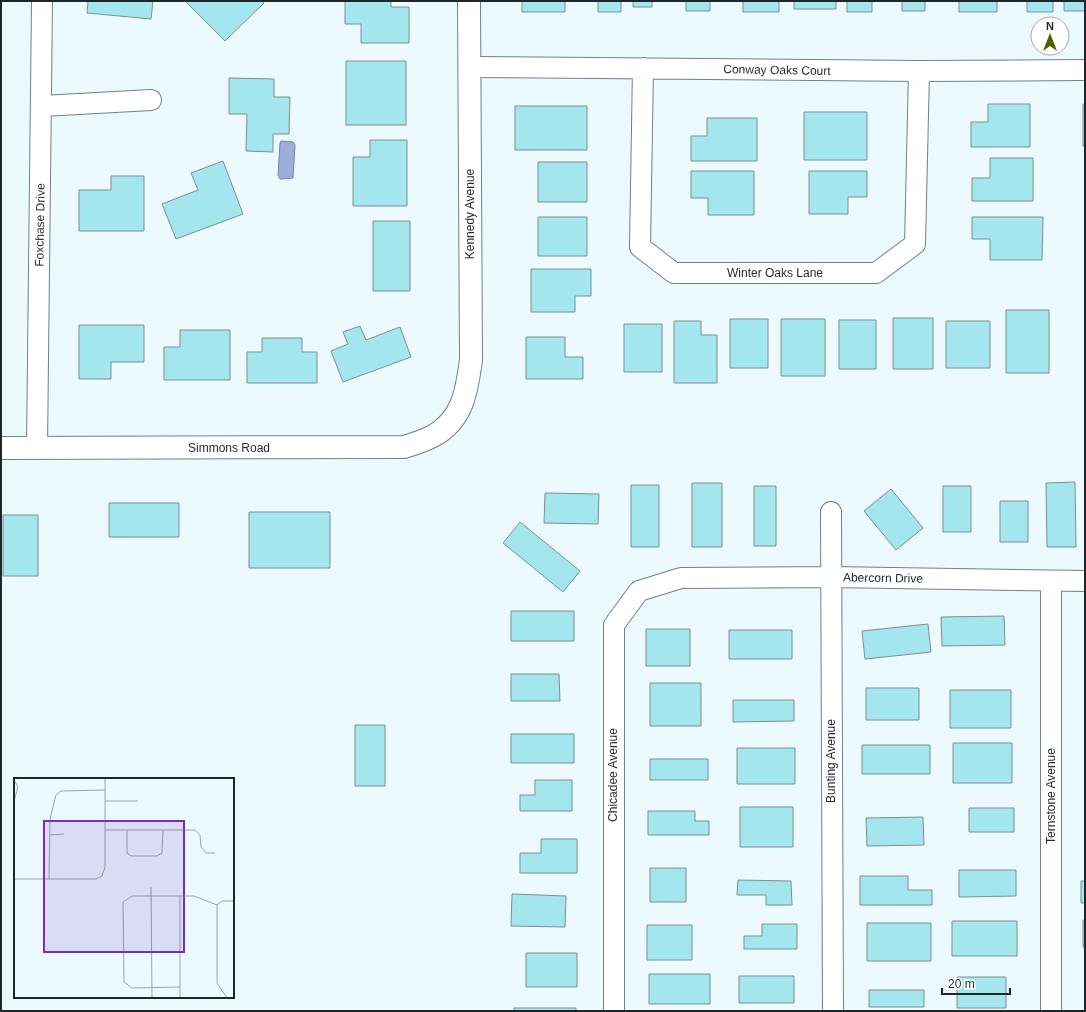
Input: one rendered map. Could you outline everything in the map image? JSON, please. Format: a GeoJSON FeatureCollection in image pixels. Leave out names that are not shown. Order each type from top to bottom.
{"type":"FeatureCollection","features":[{"type":"Feature","properties":{"kind":"street","name":"Foxchase Drive"},"geometry":{"type":"LineString","coordinates":[[37,448],[42,1]]}},
{"type":"Feature","properties":{"kind":"street","name":"Kennedy Avenue"},"geometry":{"type":"LineString","coordinates":[[451,422],[466,396],[471,360],[469,1]]}},
{"type":"Feature","properties":{"kind":"street","name":"Conway Oaks Court"},"geometry":{"type":"LineString","coordinates":[[469,67],[919,71],[1085,70]]}},
{"type":"Feature","properties":{"kind":"street","name":"Winter Oaks Lane"},"geometry":{"type":"LineString","coordinates":[[643,68],[640,247],[674,273],[876,273],[915,244],[919,71]]}},
{"type":"Feature","properties":{"kind":"street"},"geometry":{"type":"LineString","coordinates":[[42,106],[151,100]]}},
{"type":"Feature","properties":{"kind":"street","name":"Simmons Road"},"geometry":{"type":"LineString","coordinates":[[1,448],[404,448],[433,436],[451,422]]}},
{"type":"Feature","properties":{"kind":"street","name":"Bunting Avenue"},"geometry":{"type":"LineString","coordinates":[[831,512],[830,577],[833,1011]]}},
{"type":"Feature","properties":{"kind":"street","name":"Abercorn Drive"},"geometry":{"type":"LineString","coordinates":[[681,578],[830,577],[1085,581]]}},
{"type":"Feature","properties":{"kind":"street","name":"Chicadee Avenue"},"geometry":{"type":"LineString","coordinates":[[614,1011],[614,625],[639,591],[681,578]]}},
{"type":"Feature","properties":{"kind":"street","name":"Ternstone Avenue"},"geometry":{"type":"LineString","coordinates":[[1051,581],[1051,1011]]}},
{"type":"Feature","properties":{"kind":"water"},"geometry":{"type":"Polygon","coordinates":[[[281,141],[293,142],[295,145],[293,178],[280,179],[278,175],[281,141]]]}},
{"type":"Feature","properties":{"kind":"building"},"geometry":{"type":"Polygon","coordinates":[[[88,1],[153,1],[151,19],[87,13],[88,1]]]}},
{"type":"Feature","properties":{"kind":"building"},"geometry":{"type":"Polygon","coordinates":[[[185,1],[262,1],[264,3],[225,41],[185,1]]]}},
{"type":"Feature","properties":{"kind":"building"},"geometry":{"type":"Polygon","coordinates":[[[345,1],[391,1],[391,7],[409,7],[409,43],[361,43],[361,24],[345,24],[345,1]]]}},
{"type":"Feature","properties":{"kind":"building"},"geometry":{"type":"Polygon","coordinates":[[[522,1],[565,1],[565,12],[522,12],[522,1]]]}},
{"type":"Feature","properties":{"kind":"building"},"geometry":{"type":"Polygon","coordinates":[[[598,1],[621,1],[621,12],[598,12],[598,1]]]}},
{"type":"Feature","properties":{"kind":"building"},"geometry":{"type":"Polygon","coordinates":[[[633,1],[652,1],[652,7],[633,7],[633,1]]]}},
{"type":"Feature","properties":{"kind":"building"},"geometry":{"type":"Polygon","coordinates":[[[686,1],[710,1],[710,11],[686,11],[686,1]]]}},
{"type":"Feature","properties":{"kind":"building"},"geometry":{"type":"Polygon","coordinates":[[[743,1],[779,1],[779,12],[743,12],[743,1]]]}},
{"type":"Feature","properties":{"kind":"building"},"geometry":{"type":"Polygon","coordinates":[[[794,1],[836,1],[836,9],[794,9],[794,1]]]}},
{"type":"Feature","properties":{"kind":"building"},"geometry":{"type":"Polygon","coordinates":[[[847,1],[872,1],[872,12],[847,12],[847,1]]]}},
{"type":"Feature","properties":{"kind":"building"},"geometry":{"type":"Polygon","coordinates":[[[902,1],[925,1],[925,11],[902,11],[902,1]]]}},
{"type":"Feature","properties":{"kind":"building"},"geometry":{"type":"Polygon","coordinates":[[[959,1],[997,1],[997,12],[959,12],[959,1]]]}},
{"type":"Feature","properties":{"kind":"building"},"geometry":{"type":"Polygon","coordinates":[[[1027,1],[1053,1],[1053,12],[1027,12],[1027,1]]]}},
{"type":"Feature","properties":{"kind":"building"},"geometry":{"type":"Polygon","coordinates":[[[1064,1],[1085,1],[1085,11],[1064,11],[1064,1]]]}},
{"type":"Feature","properties":{"kind":"building"},"geometry":{"type":"Polygon","coordinates":[[[346,61],[406,61],[406,125],[346,125],[346,61]]]}},
{"type":"Feature","properties":{"kind":"building"},"geometry":{"type":"Polygon","coordinates":[[[229,78],[274,79],[274,97],[290,97],[289,134],[273,134],[273,152],[246,151],[247,114],[229,114],[229,78]]]}},
{"type":"Feature","properties":{"kind":"building"},"geometry":{"type":"Polygon","coordinates":[[[988,104],[1030,104],[1030,147],[971,147],[971,122],[988,122],[988,104]]]}},
{"type":"Feature","properties":{"kind":"building"},"geometry":{"type":"Polygon","coordinates":[[[1083,104],[1085,104],[1085,146],[1083,146],[1083,104]]]}},
{"type":"Feature","properties":{"kind":"building"},"geometry":{"type":"Polygon","coordinates":[[[515,106],[587,106],[587,150],[515,150],[515,106]]]}},
{"type":"Feature","properties":{"kind":"building"},"geometry":{"type":"Polygon","coordinates":[[[804,112],[867,112],[867,160],[804,160],[804,112]]]}},
{"type":"Feature","properties":{"kind":"building"},"geometry":{"type":"Polygon","coordinates":[[[707,118],[757,118],[757,161],[691,161],[691,136],[707,136],[707,118]]]}},
{"type":"Feature","properties":{"kind":"building"},"geometry":{"type":"Polygon","coordinates":[[[370,140],[407,140],[407,206],[353,206],[353,157],[370,157],[370,140]]]}},
{"type":"Feature","properties":{"kind":"building"},"geometry":{"type":"Polygon","coordinates":[[[990,158],[1033,158],[1033,201],[972,201],[972,178],[990,178],[990,158]]]}},
{"type":"Feature","properties":{"kind":"building"},"geometry":{"type":"Polygon","coordinates":[[[223,161],[243,214],[176,239],[162,204],[198,190],[191,173],[223,161]]]}},
{"type":"Feature","properties":{"kind":"building"},"geometry":{"type":"Polygon","coordinates":[[[538,162],[587,162],[587,202],[538,202],[538,162]]]}},
{"type":"Feature","properties":{"kind":"building"},"geometry":{"type":"Polygon","coordinates":[[[691,171],[754,171],[754,215],[708,215],[708,198],[691,198],[691,171]]]}},
{"type":"Feature","properties":{"kind":"building"},"geometry":{"type":"Polygon","coordinates":[[[809,171],[867,171],[867,197],[848,197],[848,214],[809,214],[809,171]]]}},
{"type":"Feature","properties":{"kind":"building"},"geometry":{"type":"Polygon","coordinates":[[[111,176],[144,176],[144,231],[79,231],[79,190],[111,190],[111,176]]]}},
{"type":"Feature","properties":{"kind":"building"},"geometry":{"type":"Polygon","coordinates":[[[538,217],[587,217],[587,256],[538,256],[538,217]]]}},
{"type":"Feature","properties":{"kind":"building"},"geometry":{"type":"Polygon","coordinates":[[[972,217],[1043,217],[1042,260],[990,260],[990,239],[972,239],[972,217]]]}},
{"type":"Feature","properties":{"kind":"building"},"geometry":{"type":"Polygon","coordinates":[[[373,221],[410,221],[410,291],[373,291],[373,221]]]}},
{"type":"Feature","properties":{"kind":"building"},"geometry":{"type":"Polygon","coordinates":[[[531,269],[591,269],[591,296],[575,296],[575,312],[531,312],[531,269]]]}},
{"type":"Feature","properties":{"kind":"building"},"geometry":{"type":"Polygon","coordinates":[[[1006,310],[1049,310],[1049,373],[1006,373],[1006,310]]]}},
{"type":"Feature","properties":{"kind":"building"},"geometry":{"type":"Polygon","coordinates":[[[893,318],[933,318],[933,369],[893,369],[893,318]]]}},
{"type":"Feature","properties":{"kind":"building"},"geometry":{"type":"Polygon","coordinates":[[[730,319],[768,319],[768,368],[730,368],[730,319]]]}},
{"type":"Feature","properties":{"kind":"building"},"geometry":{"type":"Polygon","coordinates":[[[781,319],[825,319],[825,376],[781,376],[781,319]]]}},
{"type":"Feature","properties":{"kind":"building"},"geometry":{"type":"Polygon","coordinates":[[[839,320],[876,320],[876,369],[839,369],[839,320]]]}},
{"type":"Feature","properties":{"kind":"building"},"geometry":{"type":"Polygon","coordinates":[[[674,321],[701,321],[701,335],[717,335],[717,383],[674,383],[674,321]]]}},
{"type":"Feature","properties":{"kind":"building"},"geometry":{"type":"Polygon","coordinates":[[[946,321],[990,321],[990,368],[946,368],[946,321]]]}},
{"type":"Feature","properties":{"kind":"building"},"geometry":{"type":"Polygon","coordinates":[[[624,324],[662,324],[662,372],[624,372],[624,324]]]}},
{"type":"Feature","properties":{"kind":"building"},"geometry":{"type":"Polygon","coordinates":[[[79,325],[144,325],[144,362],[111,362],[111,379],[79,379],[79,325]]]}},
{"type":"Feature","properties":{"kind":"building"},"geometry":{"type":"Polygon","coordinates":[[[360,326],[366,340],[400,327],[411,357],[343,382],[331,351],[348,344],[343,332],[360,326]]]}},
{"type":"Feature","properties":{"kind":"building"},"geometry":{"type":"Polygon","coordinates":[[[180,330],[230,330],[230,380],[164,380],[164,347],[180,347],[180,330]]]}},
{"type":"Feature","properties":{"kind":"building"},"geometry":{"type":"Polygon","coordinates":[[[526,337],[565,337],[565,357],[583,357],[583,379],[526,379],[526,337]]]}},
{"type":"Feature","properties":{"kind":"building"},"geometry":{"type":"Polygon","coordinates":[[[262,338],[302,338],[302,352],[317,352],[317,383],[247,383],[247,352],[262,352],[262,338]]]}},
{"type":"Feature","properties":{"kind":"building"},"geometry":{"type":"Polygon","coordinates":[[[1075,482],[1076,547],[1047,547],[1046,483],[1075,482]]]}},
{"type":"Feature","properties":{"kind":"building"},"geometry":{"type":"Polygon","coordinates":[[[692,483],[722,483],[722,547],[692,547],[692,483]]]}},
{"type":"Feature","properties":{"kind":"building"},"geometry":{"type":"Polygon","coordinates":[[[631,485],[659,485],[659,547],[631,547],[631,485]]]}},
{"type":"Feature","properties":{"kind":"building"},"geometry":{"type":"Polygon","coordinates":[[[754,486],[776,486],[776,546],[754,546],[754,486]]]}},
{"type":"Feature","properties":{"kind":"building"},"geometry":{"type":"Polygon","coordinates":[[[943,486],[971,486],[971,532],[943,532],[943,486]]]}},
{"type":"Feature","properties":{"kind":"building"},"geometry":{"type":"Polygon","coordinates":[[[891,489],[923,528],[896,550],[864,511],[891,489]]]}},
{"type":"Feature","properties":{"kind":"building"},"geometry":{"type":"Polygon","coordinates":[[[545,493],[599,494],[598,524],[544,523],[545,493]]]}},
{"type":"Feature","properties":{"kind":"building"},"geometry":{"type":"Polygon","coordinates":[[[1000,501],[1028,501],[1028,542],[1000,542],[1000,501]]]}},
{"type":"Feature","properties":{"kind":"building"},"geometry":{"type":"Polygon","coordinates":[[[109,503],[179,503],[179,537],[109,537],[109,503]]]}},
{"type":"Feature","properties":{"kind":"building"},"geometry":{"type":"Polygon","coordinates":[[[249,512],[330,512],[330,568],[249,568],[249,512]]]}},
{"type":"Feature","properties":{"kind":"building"},"geometry":{"type":"Polygon","coordinates":[[[3,515],[38,515],[38,576],[3,576],[3,515]]]}},
{"type":"Feature","properties":{"kind":"building"},"geometry":{"type":"Polygon","coordinates":[[[520,522],[580,571],[563,592],[503,543],[520,522]]]}},
{"type":"Feature","properties":{"kind":"building"},"geometry":{"type":"Polygon","coordinates":[[[511,611],[574,611],[574,641],[511,641],[511,611]]]}},
{"type":"Feature","properties":{"kind":"building"},"geometry":{"type":"Polygon","coordinates":[[[1004,616],[1005,645],[942,646],[941,617],[1004,616]]]}},
{"type":"Feature","properties":{"kind":"building"},"geometry":{"type":"Polygon","coordinates":[[[928,624],[931,652],[865,659],[862,631],[928,624]]]}},
{"type":"Feature","properties":{"kind":"building"},"geometry":{"type":"Polygon","coordinates":[[[646,629],[690,629],[690,666],[646,666],[646,629]]]}},
{"type":"Feature","properties":{"kind":"building"},"geometry":{"type":"Polygon","coordinates":[[[729,630],[792,630],[792,659],[729,659],[729,630]]]}},
{"type":"Feature","properties":{"kind":"building"},"geometry":{"type":"Polygon","coordinates":[[[511,674],[559,674],[560,701],[511,701],[511,674]]]}},
{"type":"Feature","properties":{"kind":"building"},"geometry":{"type":"Polygon","coordinates":[[[650,683],[701,683],[701,726],[650,726],[650,683]]]}},
{"type":"Feature","properties":{"kind":"building"},"geometry":{"type":"Polygon","coordinates":[[[866,688],[919,688],[919,720],[866,720],[866,688]]]}},
{"type":"Feature","properties":{"kind":"building"},"geometry":{"type":"Polygon","coordinates":[[[950,690],[1011,690],[1011,728],[950,728],[950,690]]]}},
{"type":"Feature","properties":{"kind":"building"},"geometry":{"type":"Polygon","coordinates":[[[733,700],[794,700],[794,721],[733,722],[733,700]]]}},
{"type":"Feature","properties":{"kind":"building"},"geometry":{"type":"Polygon","coordinates":[[[355,725],[385,725],[385,786],[355,786],[355,725]]]}},
{"type":"Feature","properties":{"kind":"building"},"geometry":{"type":"Polygon","coordinates":[[[511,734],[574,734],[574,763],[511,763],[511,734]]]}},
{"type":"Feature","properties":{"kind":"building"},"geometry":{"type":"Polygon","coordinates":[[[953,743],[1012,743],[1012,783],[953,783],[953,743]]]}},
{"type":"Feature","properties":{"kind":"building"},"geometry":{"type":"Polygon","coordinates":[[[862,745],[930,745],[930,774],[862,774],[862,745]]]}},
{"type":"Feature","properties":{"kind":"building"},"geometry":{"type":"Polygon","coordinates":[[[737,748],[795,748],[795,784],[737,784],[737,748]]]}},
{"type":"Feature","properties":{"kind":"building"},"geometry":{"type":"Polygon","coordinates":[[[650,759],[708,759],[708,780],[650,780],[650,759]]]}},
{"type":"Feature","properties":{"kind":"building"},"geometry":{"type":"Polygon","coordinates":[[[535,780],[572,780],[572,811],[520,811],[520,795],[535,795],[535,780]]]}},
{"type":"Feature","properties":{"kind":"building"},"geometry":{"type":"Polygon","coordinates":[[[740,807],[793,807],[793,847],[740,847],[740,807]]]}},
{"type":"Feature","properties":{"kind":"building"},"geometry":{"type":"Polygon","coordinates":[[[969,808],[1014,808],[1014,832],[969,832],[969,808]]]}},
{"type":"Feature","properties":{"kind":"building"},"geometry":{"type":"Polygon","coordinates":[[[648,811],[695,811],[695,821],[709,821],[709,835],[648,835],[648,811]]]}},
{"type":"Feature","properties":{"kind":"building"},"geometry":{"type":"Polygon","coordinates":[[[923,817],[924,845],[867,846],[866,818],[923,817]]]}},
{"type":"Feature","properties":{"kind":"building"},"geometry":{"type":"Polygon","coordinates":[[[541,839],[577,839],[577,873],[520,873],[520,853],[541,853],[541,839]]]}},
{"type":"Feature","properties":{"kind":"building"},"geometry":{"type":"Polygon","coordinates":[[[650,868],[686,868],[686,902],[650,902],[650,868]]]}},
{"type":"Feature","properties":{"kind":"building"},"geometry":{"type":"Polygon","coordinates":[[[959,870],[1016,870],[1016,896],[959,897],[959,870]]]}},
{"type":"Feature","properties":{"kind":"building"},"geometry":{"type":"Polygon","coordinates":[[[860,876],[908,876],[908,890],[932,890],[932,905],[860,905],[860,876]]]}},
{"type":"Feature","properties":{"kind":"building"},"geometry":{"type":"Polygon","coordinates":[[[738,880],[791,881],[792,905],[766,905],[766,895],[737,895],[738,880]]]}},
{"type":"Feature","properties":{"kind":"building"},"geometry":{"type":"Polygon","coordinates":[[[1081,881],[1085,881],[1085,903],[1081,903],[1081,881]]]}},
{"type":"Feature","properties":{"kind":"building"},"geometry":{"type":"Polygon","coordinates":[[[512,894],[566,896],[565,927],[511,926],[512,894]]]}},
{"type":"Feature","properties":{"kind":"building"},"geometry":{"type":"Polygon","coordinates":[[[1083,920],[1085,920],[1085,947],[1083,947],[1083,920]]]}},
{"type":"Feature","properties":{"kind":"building"},"geometry":{"type":"Polygon","coordinates":[[[952,921],[1017,921],[1017,956],[952,956],[952,921]]]}},
{"type":"Feature","properties":{"kind":"building"},"geometry":{"type":"Polygon","coordinates":[[[867,923],[931,923],[931,961],[867,961],[867,923]]]}},
{"type":"Feature","properties":{"kind":"building"},"geometry":{"type":"Polygon","coordinates":[[[762,924],[797,924],[797,949],[744,949],[744,936],[762,936],[762,924]]]}},
{"type":"Feature","properties":{"kind":"building"},"geometry":{"type":"Polygon","coordinates":[[[647,925],[692,925],[692,960],[647,960],[647,925]]]}},
{"type":"Feature","properties":{"kind":"building"},"geometry":{"type":"Polygon","coordinates":[[[526,953],[577,953],[577,987],[526,987],[526,953]]]}},
{"type":"Feature","properties":{"kind":"building"},"geometry":{"type":"Polygon","coordinates":[[[649,974],[710,974],[710,1004],[649,1004],[649,974]]]}},
{"type":"Feature","properties":{"kind":"building"},"geometry":{"type":"Polygon","coordinates":[[[739,976],[794,976],[794,1003],[739,1003],[739,976]]]}},
{"type":"Feature","properties":{"kind":"building"},"geometry":{"type":"Polygon","coordinates":[[[957,977],[1006,977],[1006,1008],[957,1008],[957,977]]]}},
{"type":"Feature","properties":{"kind":"building"},"geometry":{"type":"Polygon","coordinates":[[[869,990],[924,990],[924,1007],[869,1007],[869,990]]]}},
{"type":"Feature","properties":{"kind":"building"},"geometry":{"type":"Polygon","coordinates":[[[514,1008],[576,1008],[576,1011],[514,1011],[514,1008]]]}}]}
